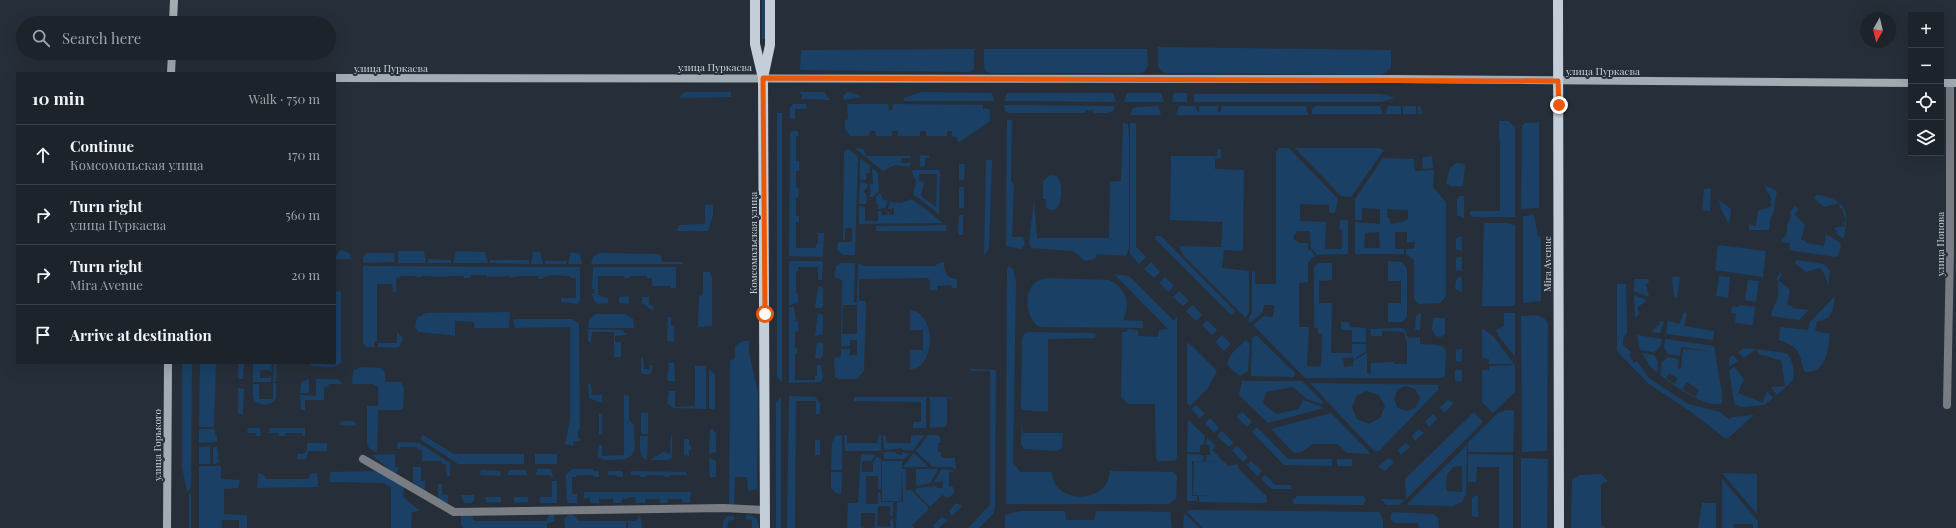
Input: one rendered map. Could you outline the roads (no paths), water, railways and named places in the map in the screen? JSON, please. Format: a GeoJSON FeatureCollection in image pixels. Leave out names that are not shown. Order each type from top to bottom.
{"type":"FeatureCollection","features":[{"type":"Feature","properties":{"kind":"main road"},"geometry":{"type":"LineString","coordinates":[[173,16],[174,0]]}},
{"type":"Feature","properties":{"kind":"main road","name":"Комсомольская улица"},"geometry":{"type":"LineString","coordinates":[[755,0],[755,44],[763,78]]}},
{"type":"Feature","properties":{"kind":"main road","name":"Комсомольская улица"},"geometry":{"type":"LineString","coordinates":[[765,528],[763,78],[770,45],[770,0]]}},
{"type":"Feature","properties":{"kind":"main road","name":"Mira Avenue"},"geometry":{"type":"LineString","coordinates":[[1558,0],[1559,528]]}},
{"type":"Feature","properties":{"kind":"main road"},"geometry":{"type":"LineString","coordinates":[[171,72],[172,60]]}},
{"type":"Feature","properties":{"kind":"main road","name":"улица Пуркаева"},"geometry":{"type":"LineString","coordinates":[[336,78],[763,78],[1908,83]]}},
{"type":"Feature","properties":{"kind":"main road","name":"улица Горького"},"geometry":{"type":"LineString","coordinates":[[167,528],[168,364]]}},
{"type":"Feature","properties":{"kind":"street","name":"улица Попова"},"geometry":{"type":"LineString","coordinates":[[1947,405],[1953,83]]}},
{"type":"Feature","properties":{"kind":"street"},"geometry":{"type":"LineString","coordinates":[[363,459],[454,512],[724,508],[765,510]]}}]}
